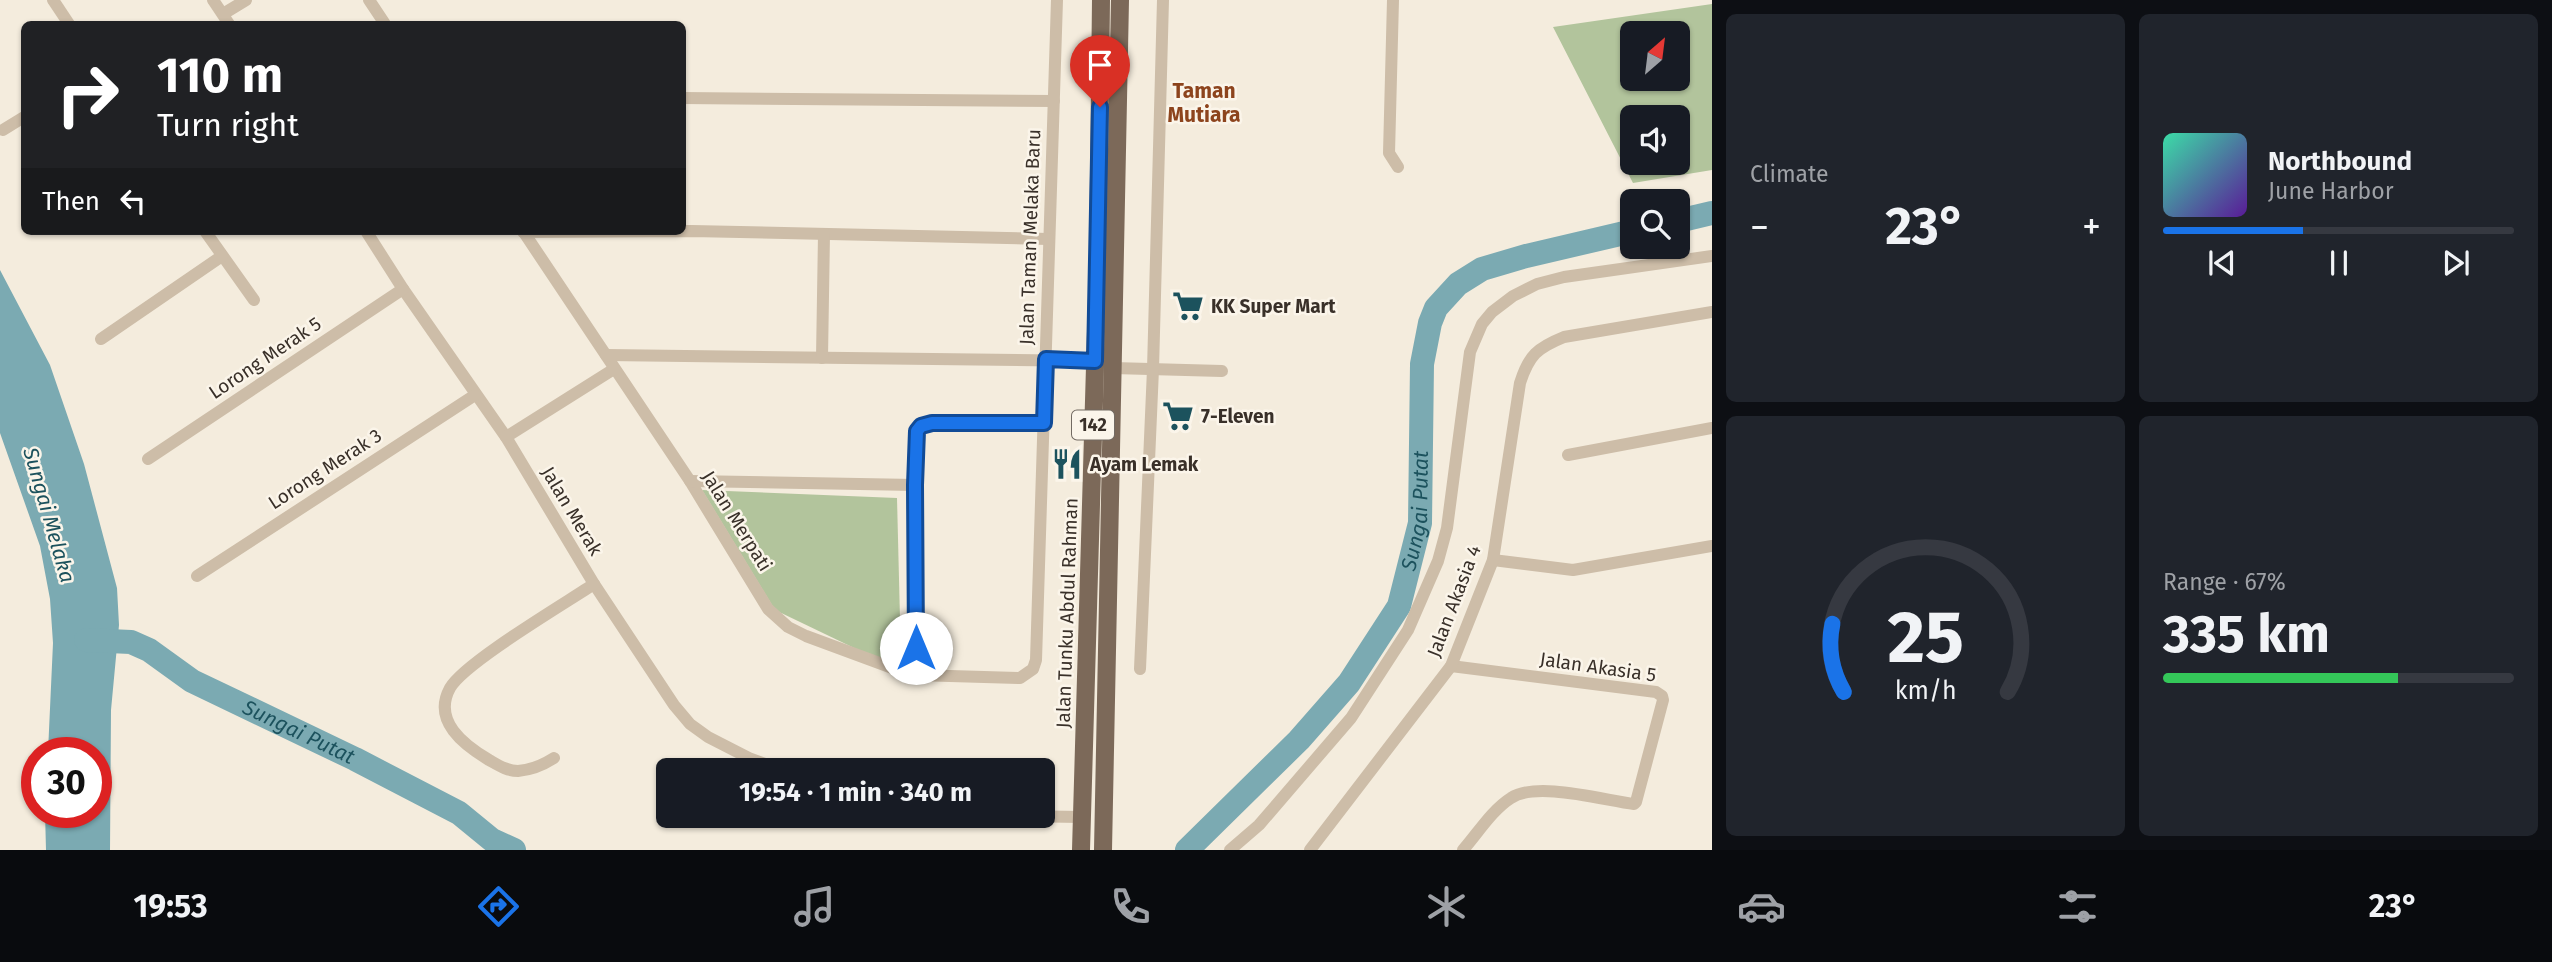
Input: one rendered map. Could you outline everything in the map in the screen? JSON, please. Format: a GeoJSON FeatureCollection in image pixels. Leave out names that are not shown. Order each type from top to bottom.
{"type":"FeatureCollection","features":[{"type":"Feature","properties":{"kind":"main road","name":"Jalan Tunku Abdul Rahman"},"geometry":{"type":"LineString","coordinates":[[1081,850],[1091,555],[1101,0]]}},
{"type":"Feature","properties":{"kind":"main road","name":"Jalan Tunku Abdul Rahman"},"geometry":{"type":"LineString","coordinates":[[1103,850],[1120,0]]}},
{"type":"Feature","properties":{"kind":"street"},"geometry":{"type":"LineString","coordinates":[[53,0],[67,21]]}},
{"type":"Feature","properties":{"kind":"street"},"geometry":{"type":"LineString","coordinates":[[213,0],[226,19],[246,0]]}},
{"type":"Feature","properties":{"kind":"street"},"geometry":{"type":"LineString","coordinates":[[369,0],[383,21]]}},
{"type":"Feature","properties":{"kind":"street","name":"Jalan Taman Melaka Baru"},"geometry":{"type":"LineString","coordinates":[[1020,678],[1033,669],[1036,660],[1057,0]]}},
{"type":"Feature","properties":{"kind":"street"},"geometry":{"type":"LineString","coordinates":[[1140,669],[1153,369],[1163,0]]}},
{"type":"Feature","properties":{"kind":"street"},"geometry":{"type":"LineString","coordinates":[[1393,0],[1389,153],[1398,167]]}},
{"type":"Feature","properties":{"kind":"street"},"geometry":{"type":"LineString","coordinates":[[686,98],[1054,101]]}},
{"type":"Feature","properties":{"kind":"street"},"geometry":{"type":"LineString","coordinates":[[3,130],[21,119]]}},
{"type":"Feature","properties":{"kind":"street"},"geometry":{"type":"LineString","coordinates":[[686,231],[1049,239]]}},
{"type":"Feature","properties":{"kind":"street"},"geometry":{"type":"LineString","coordinates":[[822,358],[824,234]]}},
{"type":"Feature","properties":{"kind":"street"},"geometry":{"type":"LineString","coordinates":[[208,235],[254,300]]}},
{"type":"Feature","properties":{"kind":"street","name":"Jalan Merak"},"geometry":{"type":"LineString","coordinates":[[369,235],[506,437],[594,584],[674,705],[690,724],[727,748],[752,758]]}},
{"type":"Feature","properties":{"kind":"street","name":"Jalan Merpati"},"geometry":{"type":"LineString","coordinates":[[525,235],[690,481],[776,618],[806,636],[916,675],[1020,678]]}},
{"type":"Feature","properties":{"kind":"street"},"geometry":{"type":"LineString","coordinates":[[101,339],[222,256]]}},
{"type":"Feature","properties":{"kind":"street"},"geometry":{"type":"LineString","coordinates":[[1230,850],[1259,825],[1351,718],[1408,630],[1438,561],[1447,528],[1470,352],[1482,324],[1513,296],[1537,284],[1564,277],[1712,256]]}},
{"type":"Feature","properties":{"kind":"street","name":"Lorong Merak 5"},"geometry":{"type":"LineString","coordinates":[[148,459],[403,289]]}},
{"type":"Feature","properties":{"kind":"street","name":"Jalan Akasia 4"},"geometry":{"type":"LineString","coordinates":[[1310,850],[1451,666],[1493,560],[1520,383],[1527,363],[1543,345],[1564,337],[1712,312]]}},
{"type":"Feature","properties":{"kind":"street"},"geometry":{"type":"LineString","coordinates":[[606,355],[1095,361]]}},
{"type":"Feature","properties":{"kind":"street"},"geometry":{"type":"LineString","coordinates":[[1113,368],[1222,371]]}},
{"type":"Feature","properties":{"kind":"street"},"geometry":{"type":"LineString","coordinates":[[506,437],[614,369]]}},
{"type":"Feature","properties":{"kind":"street","name":"Lorong Merak 3"},"geometry":{"type":"LineString","coordinates":[[197,576],[475,395]]}},
{"type":"Feature","properties":{"kind":"street"},"geometry":{"type":"LineString","coordinates":[[916,675],[917,431],[925,423],[1044,423]]}},
{"type":"Feature","properties":{"kind":"street"},"geometry":{"type":"LineString","coordinates":[[1568,455],[1712,428]]}},
{"type":"Feature","properties":{"kind":"street"},"geometry":{"type":"LineString","coordinates":[[690,481],[915,485]]}},
{"type":"Feature","properties":{"kind":"street"},"geometry":{"type":"LineString","coordinates":[[1493,560],[1573,570],[1712,546]]}},
{"type":"Feature","properties":{"kind":"street"},"geometry":{"type":"LineString","coordinates":[[554,758],[532,768],[504,769],[469,748],[451,729],[447,718],[446,697],[458,677],[594,584]]}},
{"type":"Feature","properties":{"kind":"street","name":"Jalan Akasia 5"},"geometry":{"type":"LineString","coordinates":[[1451,666],[1656,692],[1662,696],[1663,701],[1638,799],[1634,804],[1529,791],[1513,796],[1500,807],[1463,850]]}},
{"type":"Feature","properties":{"kind":"street"},"geometry":{"type":"LineString","coordinates":[[1055,817],[1081,817]]}},
{"type":"Feature","properties":{"kind":"green space"},"geometry":{"type":"Polygon","coordinates":[[[1712,4],[1712,170],[1690,174],[1690,105],[1620,105],[1620,158],[1553,27],[1712,4]]]}},
{"type":"Feature","properties":{"kind":"green space"},"geometry":{"type":"Polygon","coordinates":[[[1629,175],[1682,175],[1633,183],[1629,175]]]}},
{"type":"Feature","properties":{"kind":"green space"},"geometry":{"type":"Polygon","coordinates":[[[702,490],[897,498],[901,660],[877,659],[775,610],[702,490]]]}},
{"type":"Feature","properties":{"kind":"water","name":"Sungai Melaka"},"geometry":{"type":"Polygon","coordinates":[[[0,270],[50,365],[84,464],[117,588],[119,625],[111,737],[49,737],[53,643],[50,599],[40,546],[0,433],[0,270]]]}},
{"type":"Feature","properties":{"kind":"water"},"geometry":{"type":"Polygon","coordinates":[[[45,828],[110,828],[110,850],[46,850],[45,828]]]}},
{"type":"Feature","properties":{"kind":"waterway","name":"Sungai Putat"},"geometry":{"type":"LineString","coordinates":[[1690,218],[1712,213]]}},
{"type":"Feature","properties":{"kind":"waterway","name":"Sungai Putat"},"geometry":{"type":"LineString","coordinates":[[1187,850],[1299,740],[1349,683],[1399,606],[1420,523],[1422,364],[1430,323],[1436,308],[1458,284],[1482,269],[1620,234]]}},
{"type":"Feature","properties":{"kind":"waterway","name":"Sungai Putat"},"geometry":{"type":"LineString","coordinates":[[86,640],[131,642],[149,650],[192,681],[355,759],[459,813],[492,840],[514,850]]}},
{"type":"Feature","properties":{"kind":"place","name":"KK Super Mart"},"geometry":{"type":"Point","coordinates":[1188,306]}},
{"type":"Feature","properties":{"kind":"place","name":"7-Eleven"},"geometry":{"type":"Point","coordinates":[1178,416]}},
{"type":"Feature","properties":{"kind":"place","name":"Ayam Lemak"},"geometry":{"type":"Point","coordinates":[1067,464]}},
{"type":"Feature","properties":{"kind":"district","name":"Taman Mutiara"},"geometry":{"type":"Point","coordinates":[1204,103]}},
{"type":"Feature","properties":{"kind":"route"},"geometry":{"type":"LineString","coordinates":[[916,648],[917,431],[925,423],[1044,423],[1046,359],[1095,361],[1100,107]]}}]}
